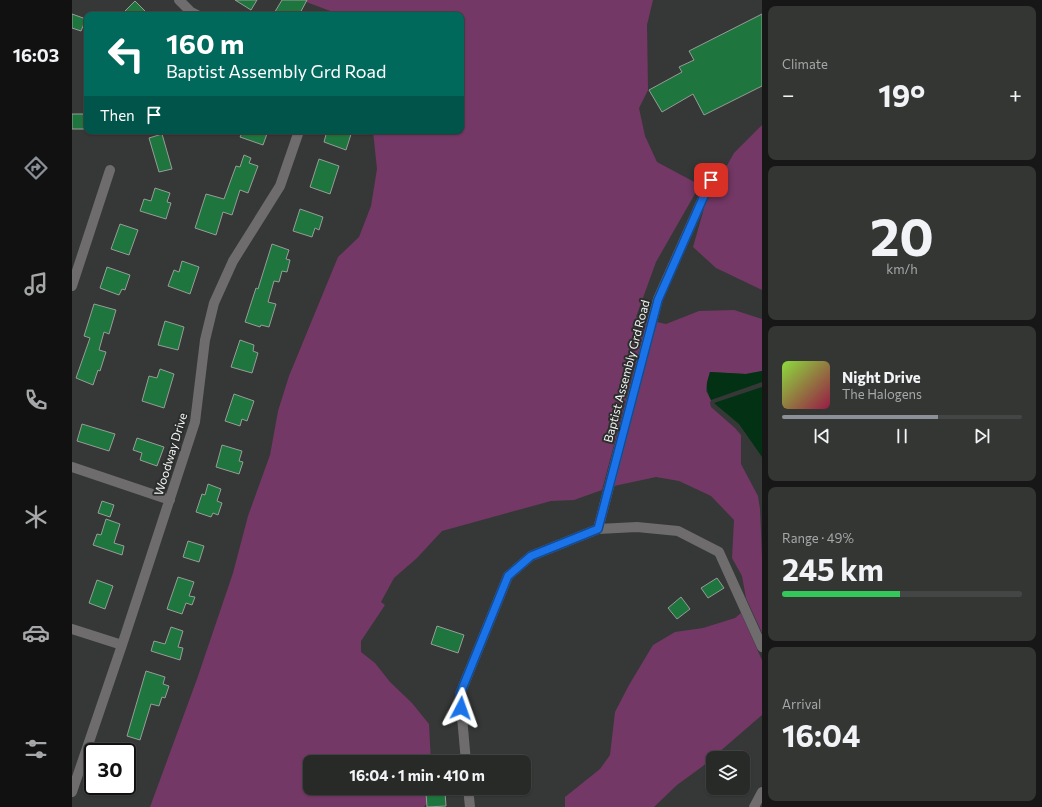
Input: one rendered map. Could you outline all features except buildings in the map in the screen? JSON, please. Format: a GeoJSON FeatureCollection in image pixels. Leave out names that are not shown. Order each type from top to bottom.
{"type":"FeatureCollection","features":[{"type":"Feature","properties":{"kind":"street"},"geometry":{"type":"LineString","coordinates":[[179,0],[191,12]]}},
{"type":"Feature","properties":{"kind":"street","name":"Woodway Drive"},"geometry":{"type":"LineString","coordinates":[[72,792],[195,422],[205,340],[214,303],[233,261],[280,186],[298,134]]}},
{"type":"Feature","properties":{"kind":"street"},"geometry":{"type":"LineString","coordinates":[[72,286],[110,170]]}},
{"type":"Feature","properties":{"kind":"street","name":"Baptist Assembly Grd Road"},"geometry":{"type":"LineString","coordinates":[[598,529],[658,300],[711,180]]}},
{"type":"Feature","properties":{"kind":"street"},"geometry":{"type":"LineString","coordinates":[[72,468],[170,500]]}},
{"type":"Feature","properties":{"kind":"street"},"geometry":{"type":"LineString","coordinates":[[465,755],[460,694],[508,576],[531,556],[598,529],[637,527],[678,531],[719,552],[762,647]]}},
{"type":"Feature","properties":{"kind":"street"},"geometry":{"type":"LineString","coordinates":[[72,629],[122,645]]}},
{"type":"Feature","properties":{"kind":"street"},"geometry":{"type":"LineString","coordinates":[[754,807],[762,792]]}},
{"type":"Feature","properties":{"kind":"street"},"geometry":{"type":"LineString","coordinates":[[469,795],[470,807]]}},
{"type":"Feature","properties":{"kind":"shaded area"},"geometry":{"type":"Polygon","coordinates":[[[301,0],[653,0],[647,25],[648,90],[639,108],[645,136],[657,162],[700,185],[656,262],[636,317],[647,320],[602,490],[574,500],[551,501],[442,531],[417,558],[394,578],[381,602],[385,605],[361,641],[361,652],[375,663],[390,682],[412,703],[429,724],[431,755],[303,755],[303,795],[430,795],[429,800],[424,807],[150,807],[197,679],[233,573],[248,516],[270,455],[278,411],[289,376],[338,257],[359,237],[371,206],[377,169],[373,134],[464,134],[464,12],[333,12],[301,0]]]}},
{"type":"Feature","properties":{"kind":"shaded area"},"geometry":{"type":"Polygon","coordinates":[[[762,125],[762,290],[716,268],[693,247],[705,205],[734,153],[762,125]]]}},
{"type":"Feature","properties":{"kind":"shaded area"},"geometry":{"type":"Polygon","coordinates":[[[734,310],[762,319],[762,371],[746,374],[710,372],[706,391],[711,400],[711,407],[741,435],[741,464],[758,496],[762,556],[762,633],[746,598],[742,576],[732,558],[734,520],[711,496],[679,481],[656,477],[614,486],[657,322],[666,324],[699,311],[734,310]]]}},
{"type":"Feature","properties":{"kind":"shaded area"},"geometry":{"type":"Polygon","coordinates":[[[762,371],[762,382],[711,400],[707,386],[710,372],[746,374],[762,371]]]}},
{"type":"Feature","properties":{"kind":"shaded area"},"geometry":{"type":"Polygon","coordinates":[[[762,387],[762,457],[739,424],[714,403],[762,387]]]}},
{"type":"Feature","properties":{"kind":"shaded area"},"geometry":{"type":"Polygon","coordinates":[[[741,613],[762,660],[762,715],[720,751],[706,751],[706,763],[677,785],[654,807],[565,807],[565,797],[600,769],[610,755],[615,712],[653,645],[675,632],[703,628],[735,618],[741,613]]]}},
{"type":"Feature","properties":{"kind":"route"},"geometry":{"type":"LineString","coordinates":[[461,708],[460,694],[508,576],[531,556],[598,529],[658,300],[711,180]]}}]}
